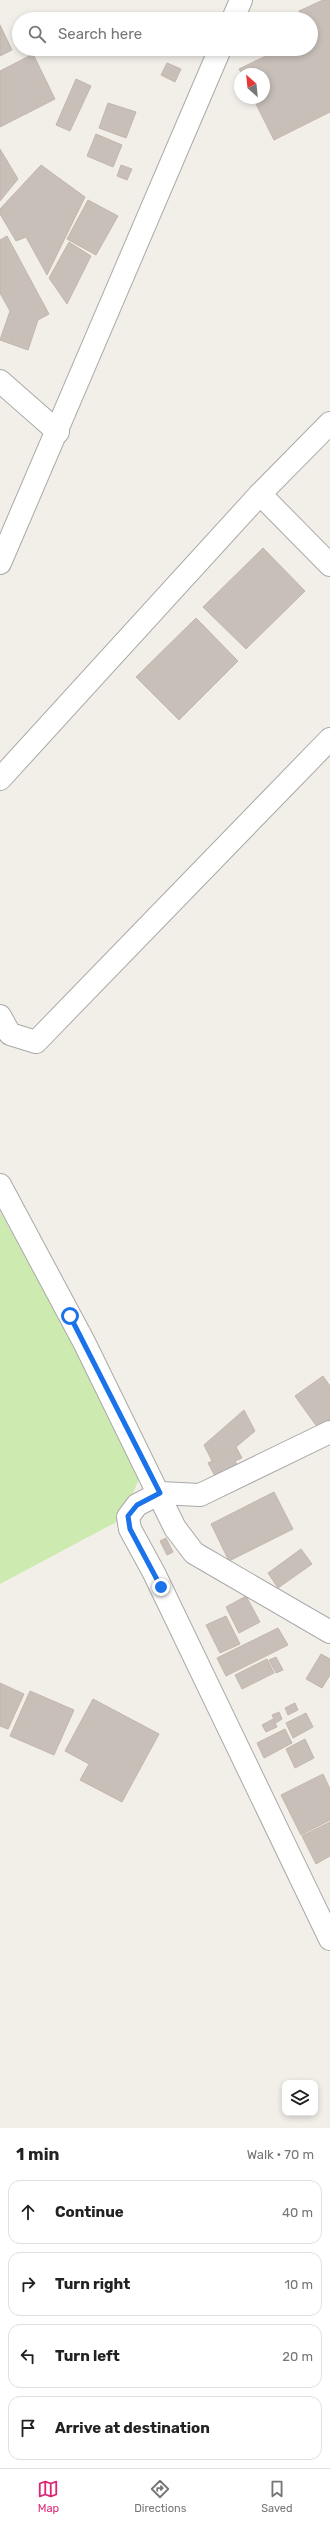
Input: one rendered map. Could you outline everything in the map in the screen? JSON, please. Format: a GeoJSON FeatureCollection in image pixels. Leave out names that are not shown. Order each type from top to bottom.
{"type":"FeatureCollection","features":[{"type":"Feature","properties":{"kind":"street"},"geometry":{"type":"LineString","coordinates":[[236,12],[241,0]]}},
{"type":"Feature","properties":{"kind":"street"},"geometry":{"type":"LineString","coordinates":[[0,563],[58,432],[217,56]]}},
{"type":"Feature","properties":{"kind":"street"},"geometry":{"type":"LineString","coordinates":[[0,382],[58,432]]}},
{"type":"Feature","properties":{"kind":"street"},"geometry":{"type":"LineString","coordinates":[[0,780],[260,494],[330,423]]}},
{"type":"Feature","properties":{"kind":"street"},"geometry":{"type":"LineString","coordinates":[[260,494],[330,565]]}},
{"type":"Feature","properties":{"kind":"street"},"geometry":{"type":"LineString","coordinates":[[0,1016],[10,1034],[36,1042],[330,739]]}},
{"type":"Feature","properties":{"kind":"street"},"geometry":{"type":"LineString","coordinates":[[0,1185],[84,1342],[160,1493],[175,1528],[194,1553],[330,1632]]}},
{"type":"Feature","properties":{"kind":"street"},"geometry":{"type":"LineString","coordinates":[[330,1432],[200,1495],[160,1493],[137,1505],[128,1516],[130,1529],[154,1572],[330,1938]]}},
{"type":"Feature","properties":{"kind":"green space"},"geometry":{"type":"Polygon","coordinates":[[[0,1212],[102,1389],[139,1479],[122,1519],[0,1584],[0,1212]]]}},
{"type":"Feature","properties":{"kind":"building"},"geometry":{"type":"Polygon","coordinates":[[[323,0],[330,0],[330,112],[274,140],[256,104],[270,104],[270,68],[241,68],[266,56],[318,56],[318,12],[300,12],[323,0]]]}},
{"type":"Feature","properties":{"kind":"building"},"geometry":{"type":"Polygon","coordinates":[[[0,25],[12,50],[0,56],[0,25]]]}},
{"type":"Feature","properties":{"kind":"building"},"geometry":{"type":"Polygon","coordinates":[[[29,56],[34,56],[55,99],[0,127],[0,71],[29,56]]]}},
{"type":"Feature","properties":{"kind":"building"},"geometry":{"type":"Polygon","coordinates":[[[167,63],[181,69],[175,82],[161,75],[167,63]]]}},
{"type":"Feature","properties":{"kind":"building"},"geometry":{"type":"Polygon","coordinates":[[[76,79],[91,86],[70,131],[56,125],[76,79]]]}},
{"type":"Feature","properties":{"kind":"building"},"geometry":{"type":"Polygon","coordinates":[[[108,103],[136,112],[126,138],[99,128],[108,103]]]}},
{"type":"Feature","properties":{"kind":"building"},"geometry":{"type":"Polygon","coordinates":[[[96,134],[122,145],[113,167],[87,156],[96,134]]]}},
{"type":"Feature","properties":{"kind":"building"},"geometry":{"type":"Polygon","coordinates":[[[0,149],[18,179],[0,201],[0,149]]]}},
{"type":"Feature","properties":{"kind":"building"},"geometry":{"type":"Polygon","coordinates":[[[41,165],[85,197],[47,275],[26,237],[16,241],[0,214],[0,209],[41,165]]]}},
{"type":"Feature","properties":{"kind":"building"},"geometry":{"type":"Polygon","coordinates":[[[121,165],[132,169],[127,180],[117,176],[121,165]]]}},
{"type":"Feature","properties":{"kind":"building"},"geometry":{"type":"Polygon","coordinates":[[[88,200],[118,216],[96,255],[67,239],[88,200]]]}},
{"type":"Feature","properties":{"kind":"building"},"geometry":{"type":"Polygon","coordinates":[[[7,236],[49,314],[38,320],[28,350],[0,340],[10,311],[0,293],[0,240],[7,236]]]}},
{"type":"Feature","properties":{"kind":"building"},"geometry":{"type":"Polygon","coordinates":[[[69,242],[91,256],[67,304],[49,278],[69,242]]]}},
{"type":"Feature","properties":{"kind":"building"},"geometry":{"type":"Polygon","coordinates":[[[263,548],[305,591],[246,649],[203,607],[263,548]]]}},
{"type":"Feature","properties":{"kind":"building"},"geometry":{"type":"Polygon","coordinates":[[[196,618],[238,661],[179,720],[136,677],[196,618]]]}},
{"type":"Feature","properties":{"kind":"building"},"geometry":{"type":"Polygon","coordinates":[[[323,1376],[330,1386],[330,1424],[320,1431],[295,1396],[323,1376]]]}},
{"type":"Feature","properties":{"kind":"building"},"geometry":{"type":"Polygon","coordinates":[[[244,1410],[255,1431],[236,1447],[242,1458],[235,1461],[238,1466],[216,1478],[208,1463],[212,1461],[204,1445],[244,1410]]]}},
{"type":"Feature","properties":{"kind":"building"},"geometry":{"type":"Polygon","coordinates":[[[274,1492],[293,1529],[229,1561],[211,1524],[274,1492]]]}},
{"type":"Feature","properties":{"kind":"building"},"geometry":{"type":"Polygon","coordinates":[[[166,1538],[173,1552],[167,1555],[160,1541],[166,1538]]]}},
{"type":"Feature","properties":{"kind":"building"},"geometry":{"type":"Polygon","coordinates":[[[301,1549],[312,1564],[278,1588],[268,1573],[301,1549]]]}},
{"type":"Feature","properties":{"kind":"building"},"geometry":{"type":"Polygon","coordinates":[[[246,1596],[260,1622],[239,1633],[226,1607],[246,1596]]]}},
{"type":"Feature","properties":{"kind":"building"},"geometry":{"type":"Polygon","coordinates":[[[226,1616],[240,1644],[220,1653],[206,1625],[226,1616]]]}},
{"type":"Feature","properties":{"kind":"building"},"geometry":{"type":"Polygon","coordinates":[[[278,1628],[288,1645],[226,1676],[217,1658],[278,1628]]]}},
{"type":"Feature","properties":{"kind":"building"},"geometry":{"type":"Polygon","coordinates":[[[321,1654],[330,1659],[330,1675],[322,1688],[306,1679],[321,1654]]]}},
{"type":"Feature","properties":{"kind":"building"},"geometry":{"type":"Polygon","coordinates":[[[276,1657],[283,1670],[276,1673],[269,1660],[276,1657]]]}},
{"type":"Feature","properties":{"kind":"building"},"geometry":{"type":"Polygon","coordinates":[[[267,1659],[274,1673],[242,1689],[235,1675],[267,1659]]]}},
{"type":"Feature","properties":{"kind":"building"},"geometry":{"type":"Polygon","coordinates":[[[0,1683],[24,1694],[8,1729],[0,1726],[0,1683]]]}},
{"type":"Feature","properties":{"kind":"building"},"geometry":{"type":"Polygon","coordinates":[[[30,1691],[74,1710],[54,1755],[10,1736],[30,1691]]]}},
{"type":"Feature","properties":{"kind":"building"},"geometry":{"type":"Polygon","coordinates":[[[93,1699],[159,1734],[122,1802],[80,1780],[89,1764],[65,1751],[93,1699]]]}},
{"type":"Feature","properties":{"kind":"building"},"geometry":{"type":"Polygon","coordinates":[[[295,1703],[298,1710],[288,1715],[285,1708],[295,1703]]]}},
{"type":"Feature","properties":{"kind":"building"},"geometry":{"type":"Polygon","coordinates":[[[279,1712],[282,1719],[276,1723],[272,1715],[279,1712]]]}},
{"type":"Feature","properties":{"kind":"building"},"geometry":{"type":"Polygon","coordinates":[[[306,1713],[313,1727],[293,1738],[286,1723],[306,1713]]]}},
{"type":"Feature","properties":{"kind":"building"},"geometry":{"type":"Polygon","coordinates":[[[273,1719],[277,1727],[266,1732],[262,1725],[273,1719]]]}},
{"type":"Feature","properties":{"kind":"building"},"geometry":{"type":"Polygon","coordinates":[[[285,1729],[292,1743],[264,1758],[257,1743],[285,1729]]]}},
{"type":"Feature","properties":{"kind":"building"},"geometry":{"type":"Polygon","coordinates":[[[305,1739],[314,1758],[295,1768],[286,1749],[305,1739]]]}},
{"type":"Feature","properties":{"kind":"building"},"geometry":{"type":"Polygon","coordinates":[[[323,1774],[330,1789],[330,1820],[301,1835],[281,1795],[323,1774]]]}},
{"type":"Feature","properties":{"kind":"building"},"geometry":{"type":"Polygon","coordinates":[[[330,1822],[330,1856],[316,1864],[302,1836],[330,1822]]]}},
{"type":"Feature","properties":{"kind":"route"},"geometry":{"type":"LineString","coordinates":[[70,1316],[144,1465],[160,1493],[137,1505],[128,1516],[130,1529],[161,1587]]}}]}
